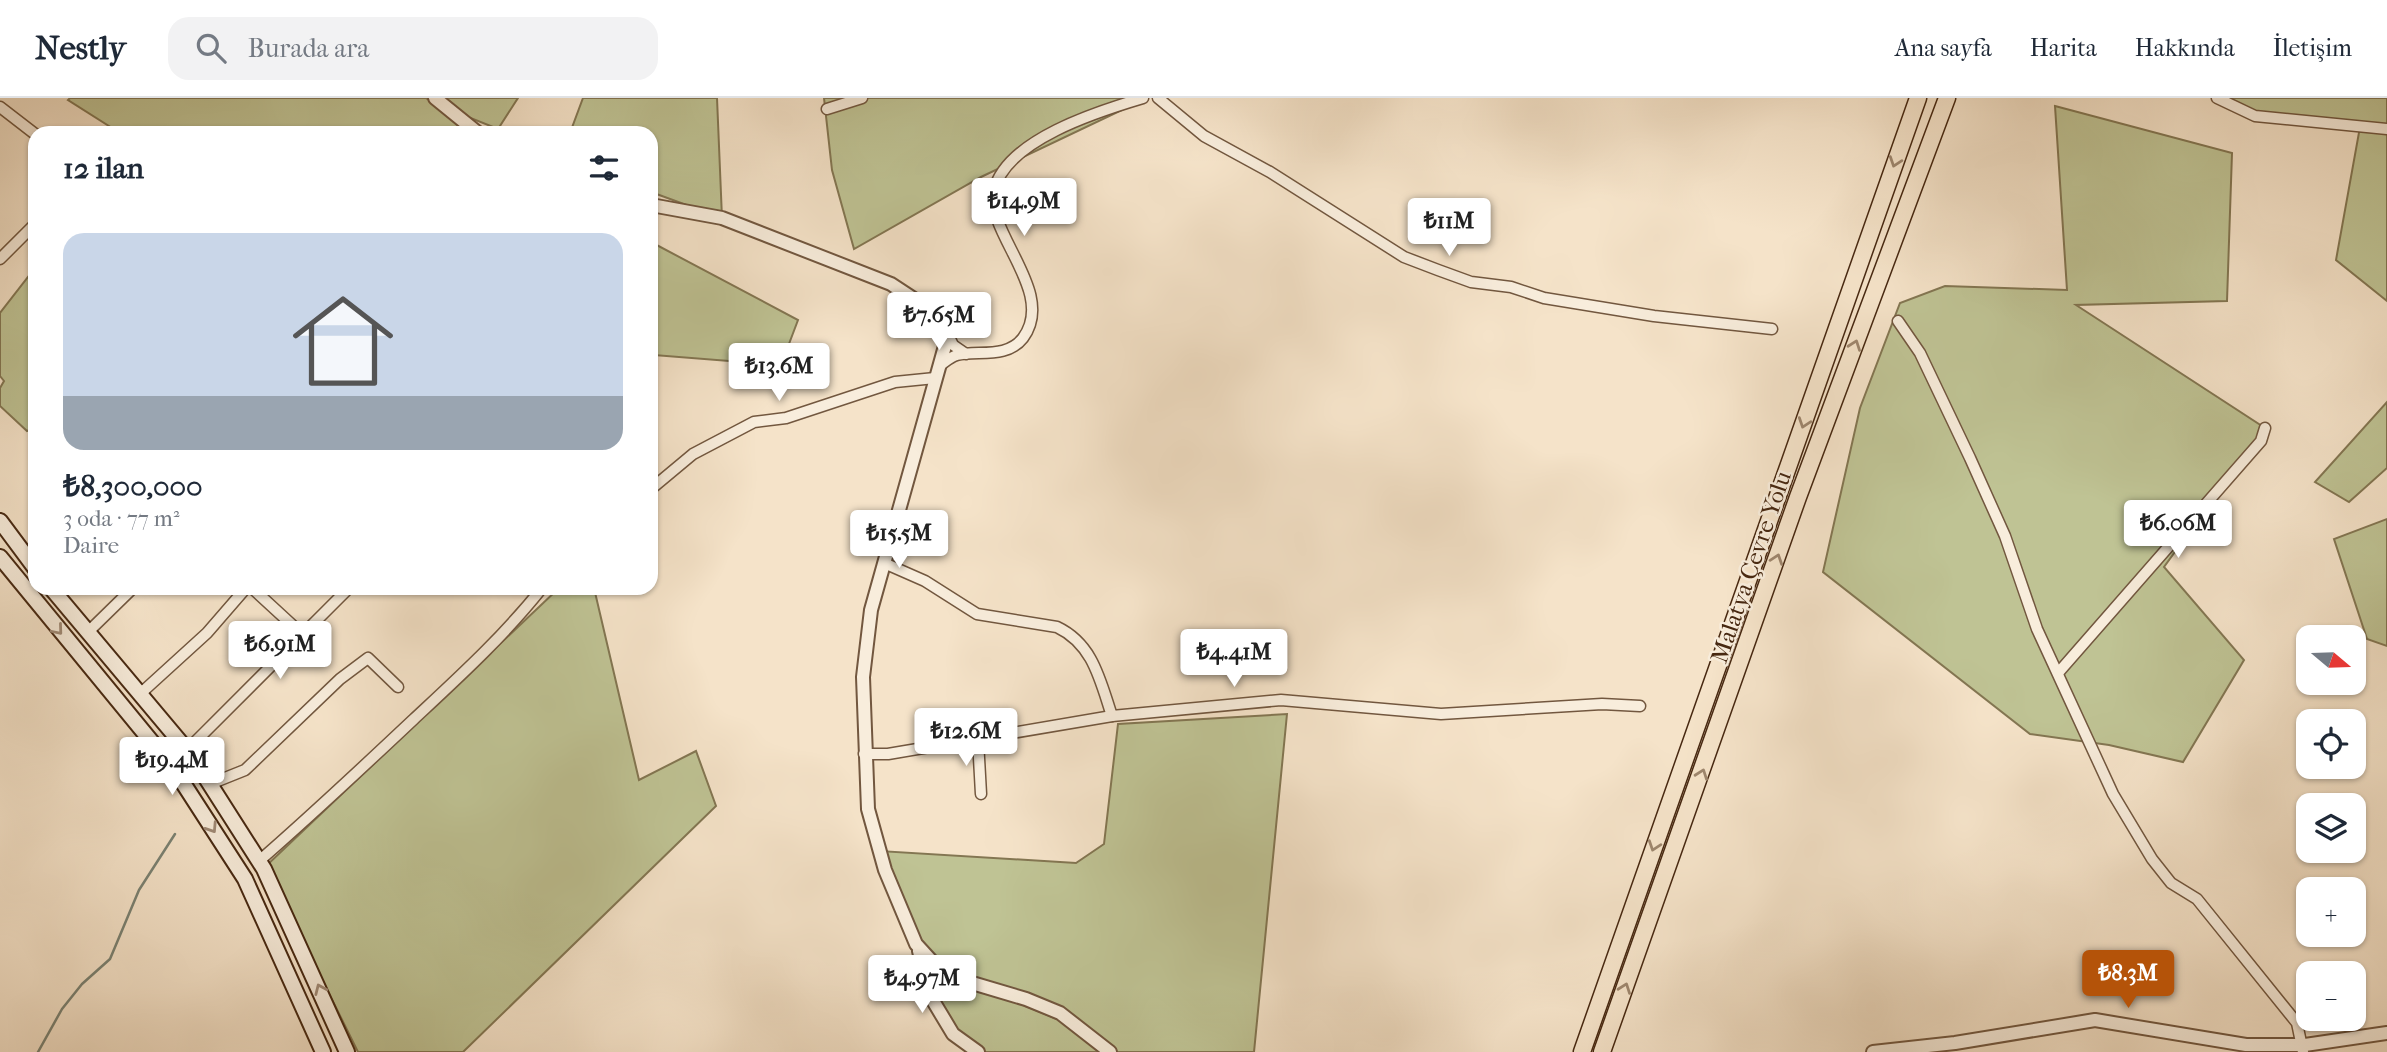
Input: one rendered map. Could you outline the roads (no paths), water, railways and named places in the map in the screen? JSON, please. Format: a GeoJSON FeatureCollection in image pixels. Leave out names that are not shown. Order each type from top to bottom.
{"type":"FeatureCollection","features":[{"type":"Feature","properties":{"kind":"highway","name":"Malatya Çevre Yolu"},"geometry":{"type":"LineString","coordinates":[[1582,1052],[1918,98]]}},
{"type":"Feature","properties":{"kind":"highway","name":"Malatya Çevre Yolu"},"geometry":{"type":"LineString","coordinates":[[1602,1052],[1798,497],[1947,98]]}},
{"type":"Feature","properties":{"kind":"main road"},"geometry":{"type":"LineString","coordinates":[[0,521],[28,559]]}},
{"type":"Feature","properties":{"kind":"main road"},"geometry":{"type":"LineString","coordinates":[[0,557],[28,591]]}},
{"type":"Feature","properties":{"kind":"main road"},"geometry":{"type":"LineString","coordinates":[[31,595],[174,769],[245,879],[323,1052]]}},
{"type":"Feature","properties":{"kind":"main road"},"geometry":{"type":"LineString","coordinates":[[62,595],[88,632],[187,750],[259,861],[347,1052]]}},
{"type":"Feature","properties":{"kind":"street"},"geometry":{"type":"LineString","coordinates":[[435,98],[469,126]]}},
{"type":"Feature","properties":{"kind":"street"},"geometry":{"type":"LineString","coordinates":[[827,109],[862,98]]}},
{"type":"Feature","properties":{"kind":"street"},"geometry":{"type":"LineString","coordinates":[[658,483],[693,454],[754,422],[786,418],[895,382],[937,372],[954,356],[1006,351],[1023,338],[1031,315],[1029,287],[996,212],[993,193],[1002,170],[1025,150],[1088,114],[1143,98]]}},
{"type":"Feature","properties":{"kind":"street"},"geometry":{"type":"LineString","coordinates":[[1158,98],[1203,136],[1270,172],[1404,257],[1438,270],[1471,282],[1511,287],[1544,298],[1667,318],[1772,330]]}},
{"type":"Feature","properties":{"kind":"street"},"geometry":{"type":"LineString","coordinates":[[2217,98],[2255,116],[2387,129]]}},
{"type":"Feature","properties":{"kind":"street"},"geometry":{"type":"LineString","coordinates":[[0,107],[28,129]]}},
{"type":"Feature","properties":{"kind":"street"},"geometry":{"type":"LineString","coordinates":[[658,206],[722,218],[891,284],[926,306],[943,326],[953,345],[965,354]]}},
{"type":"Feature","properties":{"kind":"street"},"geometry":{"type":"LineString","coordinates":[[0,259],[28,231]]}},
{"type":"Feature","properties":{"kind":"street"},"geometry":{"type":"LineString","coordinates":[[1898,321],[1920,353],[1970,458],[2005,536],[2037,629],[2083,735],[2107,782],[2152,859],[2171,883],[2197,899],[2298,1023],[2302,1048]]}},
{"type":"Feature","properties":{"kind":"street"},"geometry":{"type":"LineString","coordinates":[[943,326],[945,346],[925,425],[871,610],[863,677],[864,754],[868,809],[885,870],[926,972],[929,994],[953,1034],[978,1052]]}},
{"type":"Feature","properties":{"kind":"street"},"geometry":{"type":"LineString","coordinates":[[2058,673],[2261,441],[2265,428]]}},
{"type":"Feature","properties":{"kind":"street"},"geometry":{"type":"LineString","coordinates":[[884,563],[925,581],[977,614],[1057,627],[1069,633],[1079,640],[1096,667],[1112,716]]}},
{"type":"Feature","properties":{"kind":"street"},"geometry":{"type":"LineString","coordinates":[[88,632],[126,595]]}},
{"type":"Feature","properties":{"kind":"street"},"geometry":{"type":"LineString","coordinates":[[140,694],[242,595]]}},
{"type":"Feature","properties":{"kind":"street"},"geometry":{"type":"LineString","coordinates":[[257,595],[303,635]]}},
{"type":"Feature","properties":{"kind":"street"},"geometry":{"type":"LineString","coordinates":[[187,750],[342,595]]}},
{"type":"Feature","properties":{"kind":"street"},"geometry":{"type":"LineString","coordinates":[[259,861],[335,795],[457,679],[519,617],[536,595]]}},
{"type":"Feature","properties":{"kind":"street"},"geometry":{"type":"LineString","coordinates":[[210,784],[245,770],[340,679],[368,658],[398,687]]}},
{"type":"Feature","properties":{"kind":"street"},"geometry":{"type":"LineString","coordinates":[[864,754],[888,754],[1112,716],[1281,700],[1441,715],[1602,704],[1640,706]]}},
{"type":"Feature","properties":{"kind":"street"},"geometry":{"type":"LineString","coordinates":[[978,740],[981,794]]}},
{"type":"Feature","properties":{"kind":"street"},"geometry":{"type":"LineString","coordinates":[[916,944],[937,967],[962,980],[1026,999],[1060,1013],[1110,1052]]}},
{"type":"Feature","properties":{"kind":"street"},"geometry":{"type":"LineString","coordinates":[[1873,1052],[1955,1044],[2095,1020],[2246,1045],[2302,1048],[2387,1033]]}},
{"type":"Feature","properties":{"kind":"waterway"},"geometry":{"type":"LineString","coordinates":[[38,1052],[62,1009],[82,984],[110,959],[139,890],[175,834]]}}]}
